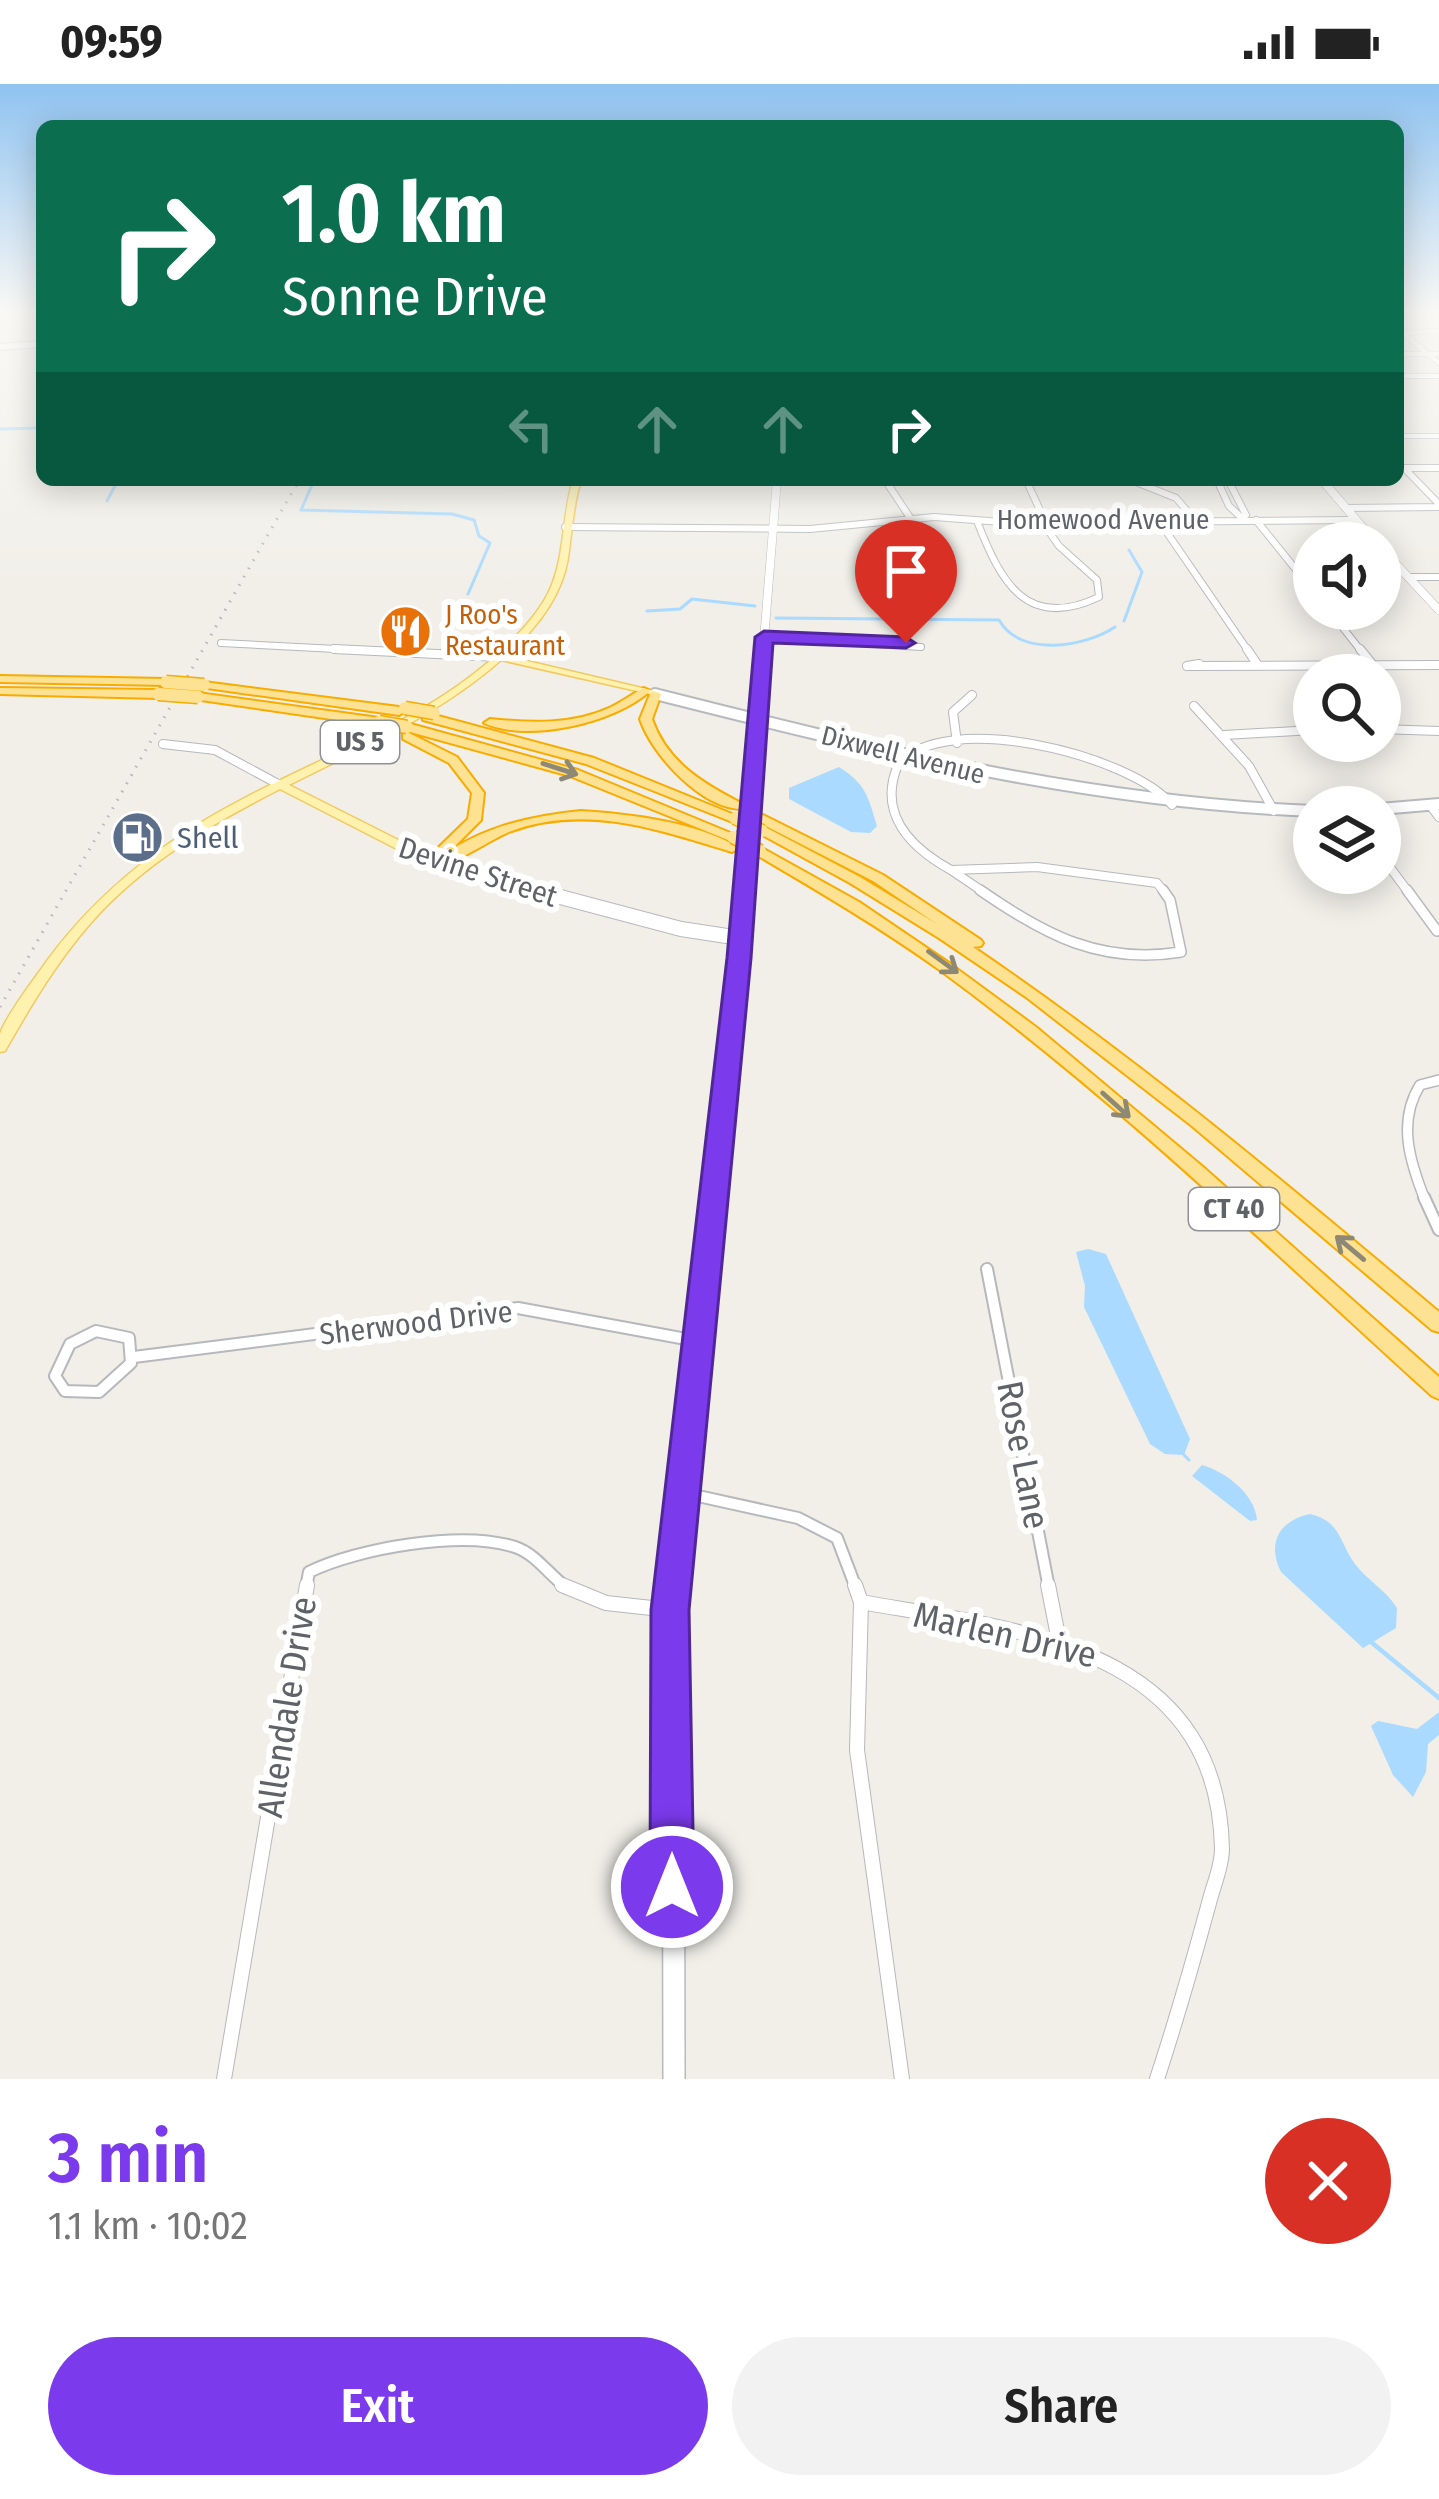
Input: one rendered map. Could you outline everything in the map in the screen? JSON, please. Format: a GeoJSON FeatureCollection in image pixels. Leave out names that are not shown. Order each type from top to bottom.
{"type":"FeatureCollection","features":[{"type":"Feature","properties":{"kind":"highway","name":"CT 40"},"geometry":{"type":"LineString","coordinates":[[0,679],[350,702],[430,715],[568,754],[735,812],[896,904],[1040,999],[1170,1098],[1439,1324]]}},
{"type":"Feature","properties":{"kind":"highway","name":"CT 40"},"geometry":{"type":"LineString","coordinates":[[0,691],[162,688]]}},
{"type":"Feature","properties":{"kind":"highway","name":"CT 40"},"geometry":{"type":"LineString","coordinates":[[201,691],[402,730]]}},
{"type":"Feature","properties":{"kind":"highway"},"geometry":{"type":"LineString","coordinates":[[430,715],[506,725],[548,724],[609,712],[649,693]]}},
{"type":"Feature","properties":{"kind":"highway"},"geometry":{"type":"LineString","coordinates":[[649,693],[646,715],[657,747],[735,812]]}},
{"type":"Feature","properties":{"kind":"highway"},"geometry":{"type":"LineString","coordinates":[[402,730],[574,773],[732,843]]}},
{"type":"Feature","properties":{"kind":"highway"},"geometry":{"type":"LineString","coordinates":[[402,730],[453,760],[478,794],[471,824],[433,863]]}},
{"type":"Feature","properties":{"kind":"highway"},"geometry":{"type":"LineString","coordinates":[[433,863],[499,828],[558,815],[637,820],[732,843]]}},
{"type":"Feature","properties":{"kind":"highway","name":"CT 40"},"geometry":{"type":"LineString","coordinates":[[732,843],[852,902],[948,965],[1028,1028],[1439,1390]]}},
{"type":"Feature","properties":{"kind":"main road","name":"US 5"},"geometry":{"type":"LineString","coordinates":[[0,1047],[51,958],[98,906],[182,838],[427,707],[499,657],[555,590],[576,486]]}},
{"type":"Feature","properties":{"kind":"main road"},"geometry":{"type":"LineString","coordinates":[[674,2079],[670,1610],[740,938],[776,486]]}},
{"type":"Feature","properties":{"kind":"main road"},"geometry":{"type":"LineString","coordinates":[[1327,486],[1355,520]]}},
{"type":"Feature","properties":{"kind":"main road"},"geometry":{"type":"LineString","coordinates":[[1401,570],[1439,610]]}},
{"type":"Feature","properties":{"kind":"main road","name":"Dixwell Avenue"},"geometry":{"type":"LineString","coordinates":[[499,657],[1040,787],[1172,805],[1293,811]]}},
{"type":"Feature","properties":{"kind":"main road","name":"Devine Street"},"geometry":{"type":"LineString","coordinates":[[278,784],[433,863],[654,922],[740,938]]}},
{"type":"Feature","properties":{"kind":"main road"},"geometry":{"type":"LineString","coordinates":[[1401,807],[1434,805]]}},
{"type":"Feature","properties":{"kind":"street"},"geometry":{"type":"LineString","coordinates":[[1404,436],[1439,436]]}},
{"type":"Feature","properties":{"kind":"street"},"geometry":{"type":"LineString","coordinates":[[1439,468],[1404,468],[1439,506]]}},
{"type":"Feature","properties":{"kind":"street"},"geometry":{"type":"LineString","coordinates":[[890,486],[910,519]]}},
{"type":"Feature","properties":{"kind":"street"},"geometry":{"type":"LineString","coordinates":[[977,521],[1005,586],[1020,598],[1062,608],[1099,597],[1097,580],[1058,546],[1029,486]]}},
{"type":"Feature","properties":{"kind":"street"},"geometry":{"type":"LineString","coordinates":[[1146,486],[1176,498],[1195,520]]}},
{"type":"Feature","properties":{"kind":"street"},"geometry":{"type":"LineString","coordinates":[[1220,486],[1228,506],[1249,520],[1293,569]]}},
{"type":"Feature","properties":{"kind":"street"},"geometry":{"type":"LineString","coordinates":[[1231,486],[1249,520]]}},
{"type":"Feature","properties":{"kind":"street"},"geometry":{"type":"LineString","coordinates":[[1345,508],[1439,506]]}},
{"type":"Feature","properties":{"kind":"street","name":"Homewood Avenue"},"geometry":{"type":"LineString","coordinates":[[565,527],[772,529],[910,519],[1044,523],[1355,520]]}},
{"type":"Feature","properties":{"kind":"street"},"geometry":{"type":"LineString","coordinates":[[1159,521],[1257,664]]}},
{"type":"Feature","properties":{"kind":"street"},"geometry":{"type":"LineString","coordinates":[[1408,577],[1439,577]]}},
{"type":"Feature","properties":{"kind":"street"},"geometry":{"type":"LineString","coordinates":[[1345,630],[1364,654]]}},
{"type":"Feature","properties":{"kind":"street"},"geometry":{"type":"LineString","coordinates":[[764,637],[921,647]]}},
{"type":"Feature","properties":{"kind":"street"},"geometry":{"type":"LineString","coordinates":[[221,643],[499,657]]}},
{"type":"Feature","properties":{"kind":"street"},"geometry":{"type":"LineString","coordinates":[[1199,664],[1293,664]]}},
{"type":"Feature","properties":{"kind":"street"},"geometry":{"type":"LineString","coordinates":[[1401,665],[1439,665]]}},
{"type":"Feature","properties":{"kind":"street"},"geometry":{"type":"LineString","coordinates":[[957,742],[952,712],[972,695]]}},
{"type":"Feature","properties":{"kind":"street"},"geometry":{"type":"LineString","coordinates":[[1194,706],[1249,766],[1274,811]]}},
{"type":"Feature","properties":{"kind":"street"},"geometry":{"type":"LineString","coordinates":[[1401,730],[1439,731]]}},
{"type":"Feature","properties":{"kind":"street"},"geometry":{"type":"LineString","coordinates":[[1223,735],[1293,731]]}},
{"type":"Feature","properties":{"kind":"street"},"geometry":{"type":"LineString","coordinates":[[950,870],[1037,867],[1157,883],[1170,900],[1183,948],[1166,955],[1095,955],[1071,949],[916,850],[897,824],[891,782],[907,755],[957,742],[1084,754],[1154,784],[1172,805]]}},
{"type":"Feature","properties":{"kind":"street","name":"Devine Street"},"geometry":{"type":"LineString","coordinates":[[163,744],[219,751],[278,784]]}},
{"type":"Feature","properties":{"kind":"street"},"geometry":{"type":"LineString","coordinates":[[1434,805],[1439,817]]}},
{"type":"Feature","properties":{"kind":"street"},"geometry":{"type":"LineString","coordinates":[[1401,882],[1437,931]]}},
{"type":"Feature","properties":{"kind":"street"},"geometry":{"type":"LineString","coordinates":[[1439,1080],[1413,1092],[1407,1135],[1439,1230]]}},
{"type":"Feature","properties":{"kind":"street","name":"Rose Lane"},"geometry":{"type":"LineString","coordinates":[[987,1269],[1059,1641]]}},
{"type":"Feature","properties":{"kind":"street","name":"Sherwood Drive"},"geometry":{"type":"LineString","coordinates":[[134,1357],[518,1308],[697,1341]]}},
{"type":"Feature","properties":{"kind":"street"},"geometry":{"type":"LineString","coordinates":[[96,1330],[121,1331],[134,1346],[134,1357],[122,1378],[99,1392],[65,1391],[55,1376],[65,1350],[96,1330]]}},
{"type":"Feature","properties":{"kind":"street"},"geometry":{"type":"LineString","coordinates":[[680,1492],[798,1518],[837,1538],[861,1602],[856,1750],[902,2079]]}},
{"type":"Feature","properties":{"kind":"street","name":"Allendale Drive"},"geometry":{"type":"LineString","coordinates":[[224,2079],[310,1572],[330,1558],[445,1546],[511,1546],[535,1556],[566,1589],[614,1605],[670,1610]]}},
{"type":"Feature","properties":{"kind":"street","name":"Marlen Drive"},"geometry":{"type":"LineString","coordinates":[[861,1602],[1059,1641],[1113,1660],[1154,1686],[1198,1740],[1222,1851],[1157,2079]]}},
{"type":"Feature","properties":{"kind":"water"},"geometry":{"type":"Polygon","coordinates":[[[839,767],[861,785],[868,799],[877,826],[870,833],[851,832],[789,799],[789,788],[839,767]]]}},
{"type":"Feature","properties":{"kind":"water"},"geometry":{"type":"Polygon","coordinates":[[[1088,1249],[1106,1254],[1190,1439],[1184,1455],[1165,1454],[1150,1444],[1084,1307],[1085,1286],[1076,1252],[1088,1249]]]}},
{"type":"Feature","properties":{"kind":"water"},"geometry":{"type":"Polygon","coordinates":[[[1202,1465],[1238,1485],[1251,1501],[1257,1520],[1250,1521],[1192,1476],[1202,1465]]]}},
{"type":"Feature","properties":{"kind":"water"},"geometry":{"type":"Polygon","coordinates":[[[1310,1514],[1334,1527],[1355,1564],[1397,1608],[1396,1628],[1363,1648],[1281,1572],[1277,1562],[1278,1535],[1290,1522],[1310,1514]]]}},
{"type":"Feature","properties":{"kind":"water"},"geometry":{"type":"Polygon","coordinates":[[[1439,1712],[1439,1735],[1428,1744],[1426,1772],[1413,1797],[1393,1775],[1371,1726],[1378,1721],[1417,1729],[1439,1712]]]}},
{"type":"Feature","properties":{"kind":"waterway"},"geometry":{"type":"LineString","coordinates":[[0,429],[36,428]]}},
{"type":"Feature","properties":{"kind":"waterway"},"geometry":{"type":"LineString","coordinates":[[107,501],[115,486]]}},
{"type":"Feature","properties":{"kind":"waterway"},"geometry":{"type":"LineString","coordinates":[[312,486],[301,510],[452,514],[474,520],[479,536],[490,543],[468,594]]}},
{"type":"Feature","properties":{"kind":"waterway"},"geometry":{"type":"LineString","coordinates":[[1124,621],[1142,572],[1129,550]]}},
{"type":"Feature","properties":{"kind":"waterway"},"geometry":{"type":"LineString","coordinates":[[647,611],[680,609],[692,599],[755,606]]}},
{"type":"Feature","properties":{"kind":"waterway"},"geometry":{"type":"LineString","coordinates":[[776,618],[999,620],[1022,640],[1054,645],[1087,640],[1115,627]]}},
{"type":"Feature","properties":{"kind":"waterway"},"geometry":{"type":"LineString","coordinates":[[1184,1455],[1189,1460]]}},
{"type":"Feature","properties":{"kind":"waterway"},"geometry":{"type":"LineString","coordinates":[[1371,1642],[1439,1698]]}},
{"type":"Feature","properties":{"kind":"railway"},"geometry":{"type":"LineString","coordinates":[[0,1007],[296,486]]}},
{"type":"Feature","properties":{"kind":"place","name":"J Roo's Restaurant"},"geometry":{"type":"Point","coordinates":[406,631]}},
{"type":"Feature","properties":{"kind":"place","name":"Shell"},"geometry":{"type":"Point","coordinates":[138,838]}},
{"type":"Feature","properties":{"kind":"route"},"geometry":{"type":"LineString","coordinates":[[672,1887],[670,1610],[739,958],[764,637],[906,643]]}}]}
